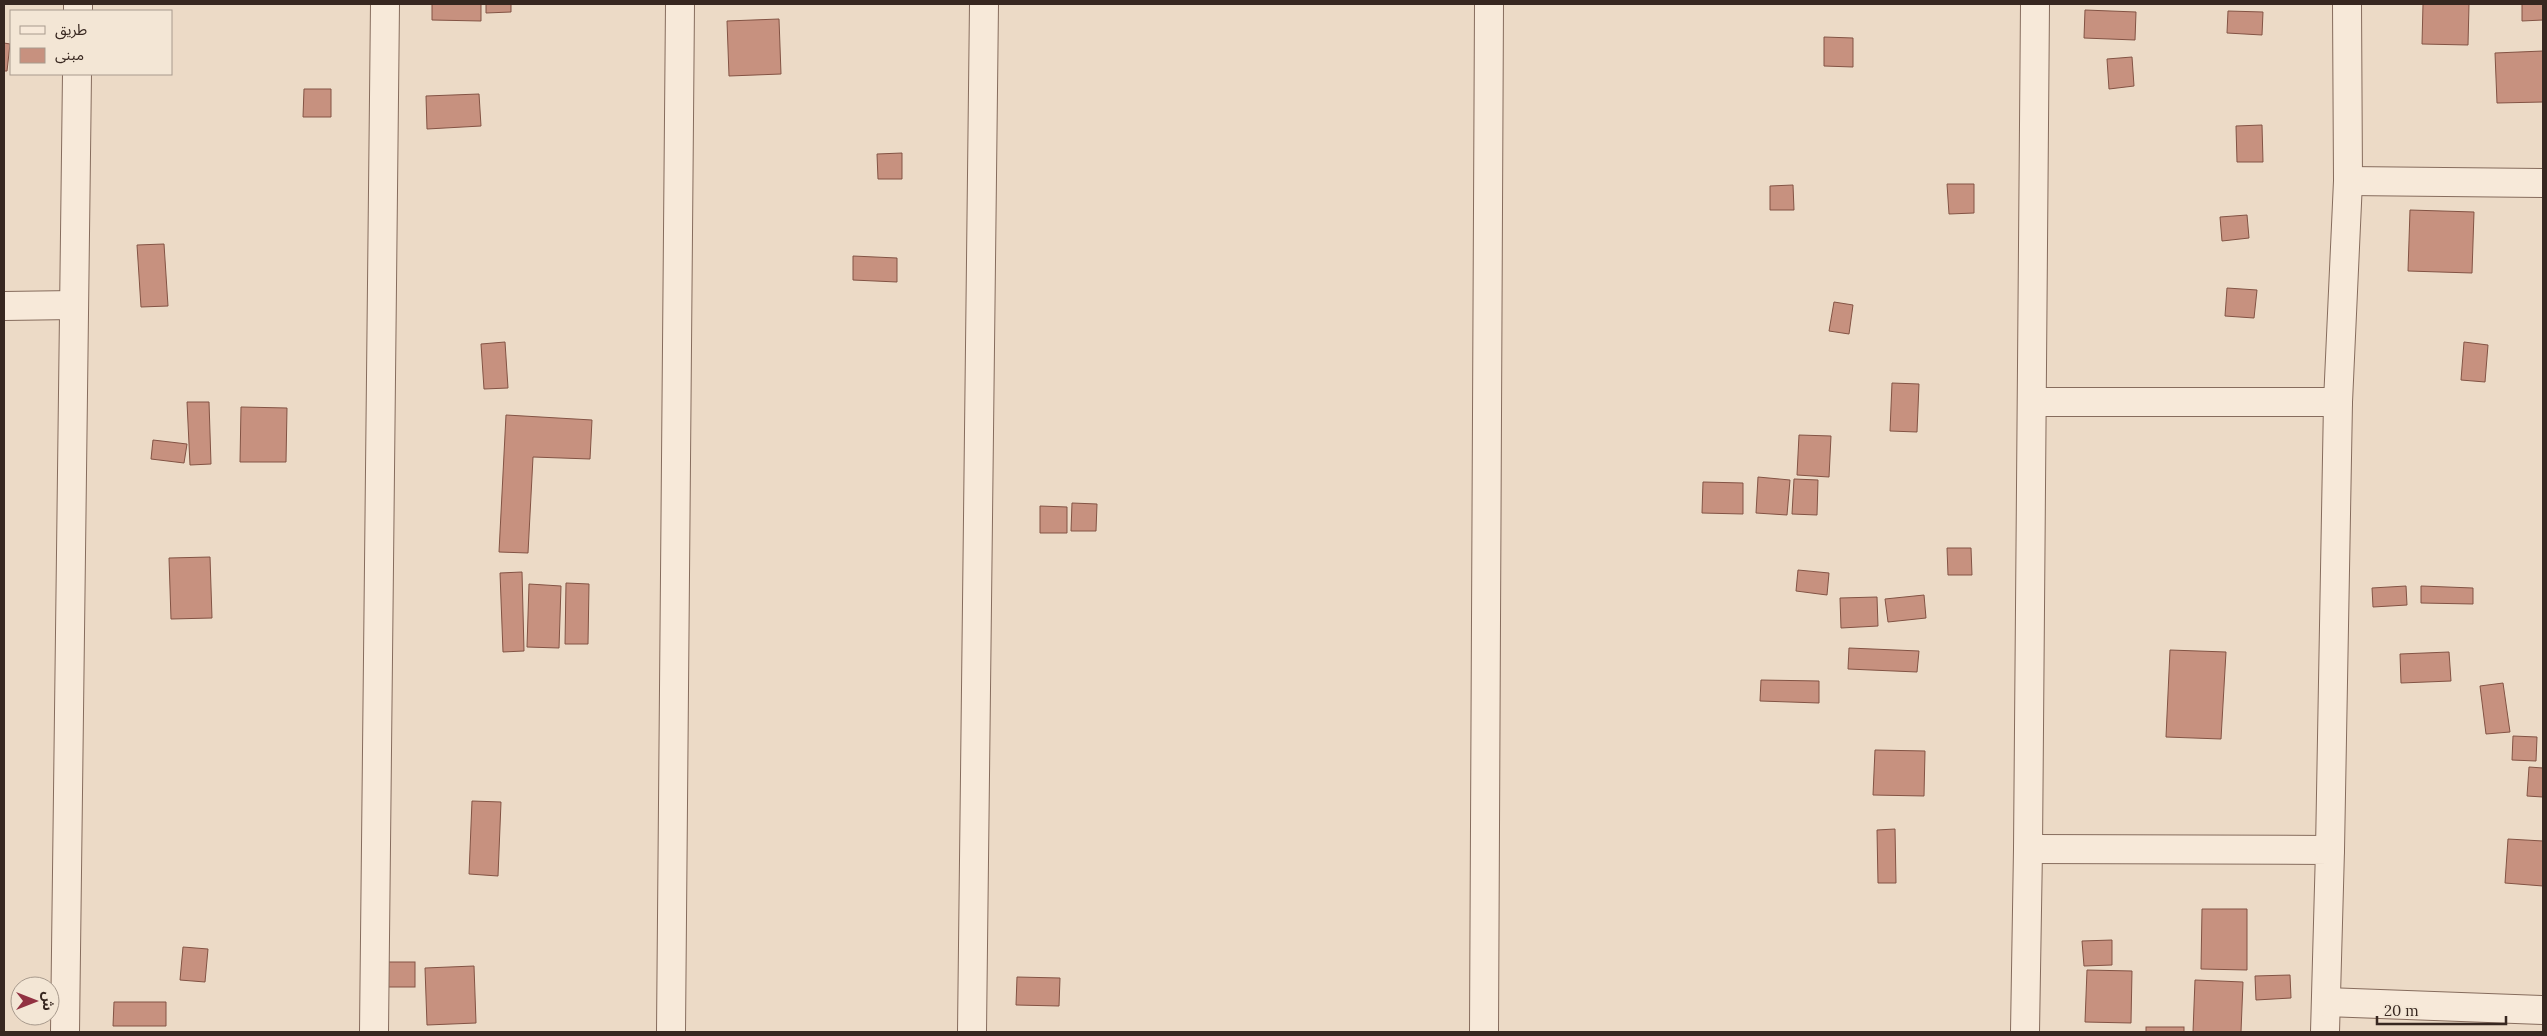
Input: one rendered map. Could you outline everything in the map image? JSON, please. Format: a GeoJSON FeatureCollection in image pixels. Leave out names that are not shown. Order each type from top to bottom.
{"type":"FeatureCollection","features":[{"type":"Feature","properties":{"kind":"street"},"geometry":{"type":"LineString","coordinates":[[374,1032],[385,4]]}},
{"type":"Feature","properties":{"kind":"street"},"geometry":{"type":"LineString","coordinates":[[671,1032],[680,4]]}},
{"type":"Feature","properties":{"kind":"street"},"geometry":{"type":"LineString","coordinates":[[972,1032],[984,4]]}},
{"type":"Feature","properties":{"kind":"street"},"geometry":{"type":"LineString","coordinates":[[1484,1032],[1489,4]]}},
{"type":"Feature","properties":{"kind":"street"},"geometry":{"type":"LineString","coordinates":[[2024,1032],[2028,849],[2035,4]]}},
{"type":"Feature","properties":{"kind":"street"},"geometry":{"type":"LineString","coordinates":[[2325,1032],[2338,402],[2348,181],[2347,4]]}},
{"type":"Feature","properties":{"kind":"street"},"geometry":{"type":"LineString","coordinates":[[66,1032],[77,75]]}},
{"type":"Feature","properties":{"kind":"street"},"geometry":{"type":"LineString","coordinates":[[2348,181],[2543,183]]}},
{"type":"Feature","properties":{"kind":"street"},"geometry":{"type":"LineString","coordinates":[[4,306],[74,305]]}},
{"type":"Feature","properties":{"kind":"street"},"geometry":{"type":"LineString","coordinates":[[2032,402],[2338,402]]}},
{"type":"Feature","properties":{"kind":"street"},"geometry":{"type":"LineString","coordinates":[[2028,849],[2330,850]]}},
{"type":"Feature","properties":{"kind":"street"},"geometry":{"type":"LineString","coordinates":[[2326,1002],[2543,1010]]}},
{"type":"Feature","properties":{"kind":"building"},"geometry":{"type":"Polygon","coordinates":[[[432,4],[481,4],[481,21],[432,20],[432,4]]]}},
{"type":"Feature","properties":{"kind":"building"},"geometry":{"type":"Polygon","coordinates":[[[486,4],[511,4],[511,12],[486,13],[486,4]]]}},
{"type":"Feature","properties":{"kind":"building"},"geometry":{"type":"Polygon","coordinates":[[[2423,4],[2469,4],[2468,45],[2422,44],[2423,4]]]}},
{"type":"Feature","properties":{"kind":"building"},"geometry":{"type":"Polygon","coordinates":[[[2522,4],[2543,4],[2543,20],[2522,21],[2522,4]]]}},
{"type":"Feature","properties":{"kind":"building"},"geometry":{"type":"Polygon","coordinates":[[[2085,10],[2136,12],[2135,40],[2084,38],[2085,10]]]}},
{"type":"Feature","properties":{"kind":"building"},"geometry":{"type":"Polygon","coordinates":[[[2228,11],[2263,12],[2262,35],[2227,33],[2228,11]]]}},
{"type":"Feature","properties":{"kind":"building"},"geometry":{"type":"Polygon","coordinates":[[[779,19],[781,74],[729,76],[727,21],[779,19]]]}},
{"type":"Feature","properties":{"kind":"building"},"geometry":{"type":"Polygon","coordinates":[[[1824,37],[1853,38],[1853,67],[1824,66],[1824,37]]]}},
{"type":"Feature","properties":{"kind":"building"},"geometry":{"type":"Polygon","coordinates":[[[4,43],[10,44],[7,71],[4,71],[4,43]]]}},
{"type":"Feature","properties":{"kind":"building"},"geometry":{"type":"Polygon","coordinates":[[[2543,51],[2543,102],[2497,103],[2495,53],[2543,51]]]}},
{"type":"Feature","properties":{"kind":"building"},"geometry":{"type":"Polygon","coordinates":[[[2132,57],[2134,86],[2109,89],[2107,59],[2132,57]]]}},
{"type":"Feature","properties":{"kind":"building"},"geometry":{"type":"Polygon","coordinates":[[[304,89],[331,89],[331,117],[303,117],[304,89]]]}},
{"type":"Feature","properties":{"kind":"building"},"geometry":{"type":"Polygon","coordinates":[[[479,94],[481,126],[427,129],[426,96],[479,94]]]}},
{"type":"Feature","properties":{"kind":"building"},"geometry":{"type":"Polygon","coordinates":[[[2262,125],[2263,162],[2237,162],[2236,126],[2262,125]]]}},
{"type":"Feature","properties":{"kind":"building"},"geometry":{"type":"Polygon","coordinates":[[[902,153],[902,179],[878,179],[877,154],[902,153]]]}},
{"type":"Feature","properties":{"kind":"building"},"geometry":{"type":"Polygon","coordinates":[[[1947,184],[1974,184],[1974,213],[1949,214],[1947,184]]]}},
{"type":"Feature","properties":{"kind":"building"},"geometry":{"type":"Polygon","coordinates":[[[1793,185],[1794,210],[1770,210],[1770,186],[1793,185]]]}},
{"type":"Feature","properties":{"kind":"building"},"geometry":{"type":"Polygon","coordinates":[[[2410,210],[2474,212],[2472,273],[2408,271],[2410,210]]]}},
{"type":"Feature","properties":{"kind":"building"},"geometry":{"type":"Polygon","coordinates":[[[2247,215],[2249,238],[2222,241],[2220,217],[2247,215]]]}},
{"type":"Feature","properties":{"kind":"building"},"geometry":{"type":"Polygon","coordinates":[[[164,244],[168,306],[141,307],[137,245],[164,244]]]}},
{"type":"Feature","properties":{"kind":"building"},"geometry":{"type":"Polygon","coordinates":[[[853,256],[897,258],[897,282],[853,280],[853,256]]]}},
{"type":"Feature","properties":{"kind":"building"},"geometry":{"type":"Polygon","coordinates":[[[2227,288],[2257,290],[2254,318],[2225,316],[2227,288]]]}},
{"type":"Feature","properties":{"kind":"building"},"geometry":{"type":"Polygon","coordinates":[[[1834,302],[1853,305],[1849,334],[1829,331],[1834,302]]]}},
{"type":"Feature","properties":{"kind":"building"},"geometry":{"type":"Polygon","coordinates":[[[505,342],[508,388],[484,389],[481,344],[505,342]]]}},
{"type":"Feature","properties":{"kind":"building"},"geometry":{"type":"Polygon","coordinates":[[[2464,342],[2488,345],[2485,382],[2461,380],[2464,342]]]}},
{"type":"Feature","properties":{"kind":"building"},"geometry":{"type":"Polygon","coordinates":[[[1892,383],[1919,384],[1917,432],[1890,431],[1892,383]]]}},
{"type":"Feature","properties":{"kind":"building"},"geometry":{"type":"Polygon","coordinates":[[[187,402],[209,402],[211,464],[190,465],[187,402]]]}},
{"type":"Feature","properties":{"kind":"building"},"geometry":{"type":"Polygon","coordinates":[[[241,407],[287,408],[286,462],[240,462],[241,407]]]}},
{"type":"Feature","properties":{"kind":"building"},"geometry":{"type":"Polygon","coordinates":[[[506,415],[592,420],[590,459],[533,457],[528,553],[499,552],[506,415]]]}},
{"type":"Feature","properties":{"kind":"building"},"geometry":{"type":"Polygon","coordinates":[[[1799,435],[1831,436],[1829,477],[1797,475],[1799,435]]]}},
{"type":"Feature","properties":{"kind":"building"},"geometry":{"type":"Polygon","coordinates":[[[153,440],[187,444],[184,463],[151,459],[153,440]]]}},
{"type":"Feature","properties":{"kind":"building"},"geometry":{"type":"Polygon","coordinates":[[[1758,477],[1790,480],[1787,515],[1756,513],[1758,477]]]}},
{"type":"Feature","properties":{"kind":"building"},"geometry":{"type":"Polygon","coordinates":[[[1794,479],[1818,480],[1817,515],[1792,514],[1794,479]]]}},
{"type":"Feature","properties":{"kind":"building"},"geometry":{"type":"Polygon","coordinates":[[[1703,482],[1743,483],[1743,514],[1702,513],[1703,482]]]}},
{"type":"Feature","properties":{"kind":"building"},"geometry":{"type":"Polygon","coordinates":[[[1072,503],[1097,504],[1096,531],[1071,531],[1072,503]]]}},
{"type":"Feature","properties":{"kind":"building"},"geometry":{"type":"Polygon","coordinates":[[[1040,506],[1067,507],[1067,533],[1040,533],[1040,506]]]}},
{"type":"Feature","properties":{"kind":"building"},"geometry":{"type":"Polygon","coordinates":[[[1947,548],[1971,548],[1972,575],[1948,575],[1947,548]]]}},
{"type":"Feature","properties":{"kind":"building"},"geometry":{"type":"Polygon","coordinates":[[[210,557],[212,618],[171,619],[169,558],[210,557]]]}},
{"type":"Feature","properties":{"kind":"building"},"geometry":{"type":"Polygon","coordinates":[[[1798,570],[1829,573],[1827,595],[1796,591],[1798,570]]]}},
{"type":"Feature","properties":{"kind":"building"},"geometry":{"type":"Polygon","coordinates":[[[522,572],[524,651],[503,652],[500,573],[522,572]]]}},
{"type":"Feature","properties":{"kind":"building"},"geometry":{"type":"Polygon","coordinates":[[[566,583],[589,584],[588,644],[565,644],[566,583]]]}},
{"type":"Feature","properties":{"kind":"building"},"geometry":{"type":"Polygon","coordinates":[[[529,584],[561,586],[559,648],[527,647],[529,584]]]}},
{"type":"Feature","properties":{"kind":"building"},"geometry":{"type":"Polygon","coordinates":[[[2406,586],[2407,605],[2373,607],[2372,588],[2406,586]]]}},
{"type":"Feature","properties":{"kind":"building"},"geometry":{"type":"Polygon","coordinates":[[[2421,586],[2473,588],[2473,604],[2421,603],[2421,586]]]}},
{"type":"Feature","properties":{"kind":"building"},"geometry":{"type":"Polygon","coordinates":[[[1924,595],[1926,618],[1888,622],[1885,599],[1924,595]]]}},
{"type":"Feature","properties":{"kind":"building"},"geometry":{"type":"Polygon","coordinates":[[[1877,597],[1878,626],[1841,628],[1840,598],[1877,597]]]}},
{"type":"Feature","properties":{"kind":"building"},"geometry":{"type":"Polygon","coordinates":[[[1849,648],[1919,651],[1917,672],[1848,669],[1849,648]]]}},
{"type":"Feature","properties":{"kind":"building"},"geometry":{"type":"Polygon","coordinates":[[[2170,650],[2226,652],[2221,739],[2166,737],[2170,650]]]}},
{"type":"Feature","properties":{"kind":"building"},"geometry":{"type":"Polygon","coordinates":[[[2449,652],[2451,681],[2401,683],[2400,654],[2449,652]]]}},
{"type":"Feature","properties":{"kind":"building"},"geometry":{"type":"Polygon","coordinates":[[[1761,680],[1819,681],[1819,703],[1760,701],[1761,680]]]}},
{"type":"Feature","properties":{"kind":"building"},"geometry":{"type":"Polygon","coordinates":[[[2503,683],[2510,732],[2486,734],[2480,686],[2503,683]]]}},
{"type":"Feature","properties":{"kind":"building"},"geometry":{"type":"Polygon","coordinates":[[[2513,736],[2537,737],[2536,761],[2512,760],[2513,736]]]}},
{"type":"Feature","properties":{"kind":"building"},"geometry":{"type":"Polygon","coordinates":[[[1875,750],[1925,751],[1924,796],[1873,795],[1875,750]]]}},
{"type":"Feature","properties":{"kind":"building"},"geometry":{"type":"Polygon","coordinates":[[[2529,767],[2543,768],[2543,797],[2527,796],[2529,767]]]}},
{"type":"Feature","properties":{"kind":"building"},"geometry":{"type":"Polygon","coordinates":[[[472,801],[501,802],[498,876],[469,874],[472,801]]]}},
{"type":"Feature","properties":{"kind":"building"},"geometry":{"type":"Polygon","coordinates":[[[1895,829],[1896,883],[1878,883],[1877,830],[1895,829]]]}},
{"type":"Feature","properties":{"kind":"building"},"geometry":{"type":"Polygon","coordinates":[[[2508,839],[2543,841],[2543,886],[2505,883],[2508,839]]]}},
{"type":"Feature","properties":{"kind":"building"},"geometry":{"type":"Polygon","coordinates":[[[2202,909],[2247,909],[2247,970],[2201,969],[2202,909]]]}},
{"type":"Feature","properties":{"kind":"building"},"geometry":{"type":"Polygon","coordinates":[[[2112,940],[2112,965],[2084,966],[2082,941],[2112,940]]]}},
{"type":"Feature","properties":{"kind":"building"},"geometry":{"type":"Polygon","coordinates":[[[183,947],[208,949],[205,982],[180,980],[183,947]]]}},
{"type":"Feature","properties":{"kind":"building"},"geometry":{"type":"Polygon","coordinates":[[[386,962],[415,962],[415,987],[386,987],[386,962]]]}},
{"type":"Feature","properties":{"kind":"building"},"geometry":{"type":"Polygon","coordinates":[[[474,966],[476,1023],[427,1025],[425,968],[474,966]]]}},
{"type":"Feature","properties":{"kind":"building"},"geometry":{"type":"Polygon","coordinates":[[[2087,970],[2132,971],[2131,1023],[2085,1022],[2087,970]]]}},
{"type":"Feature","properties":{"kind":"building"},"geometry":{"type":"Polygon","coordinates":[[[2290,975],[2291,998],[2256,1000],[2255,976],[2290,975]]]}},
{"type":"Feature","properties":{"kind":"building"},"geometry":{"type":"Polygon","coordinates":[[[1017,977],[1060,978],[1059,1006],[1016,1005],[1017,977]]]}},
{"type":"Feature","properties":{"kind":"building"},"geometry":{"type":"Polygon","coordinates":[[[2195,980],[2243,982],[2241,1032],[2193,1032],[2195,980]]]}},
{"type":"Feature","properties":{"kind":"building"},"geometry":{"type":"Polygon","coordinates":[[[114,1002],[166,1002],[166,1026],[113,1026],[114,1002]]]}},
{"type":"Feature","properties":{"kind":"building"},"geometry":{"type":"Polygon","coordinates":[[[2146,1027],[2184,1027],[2184,1032],[2146,1032],[2146,1027]]]}}]}
